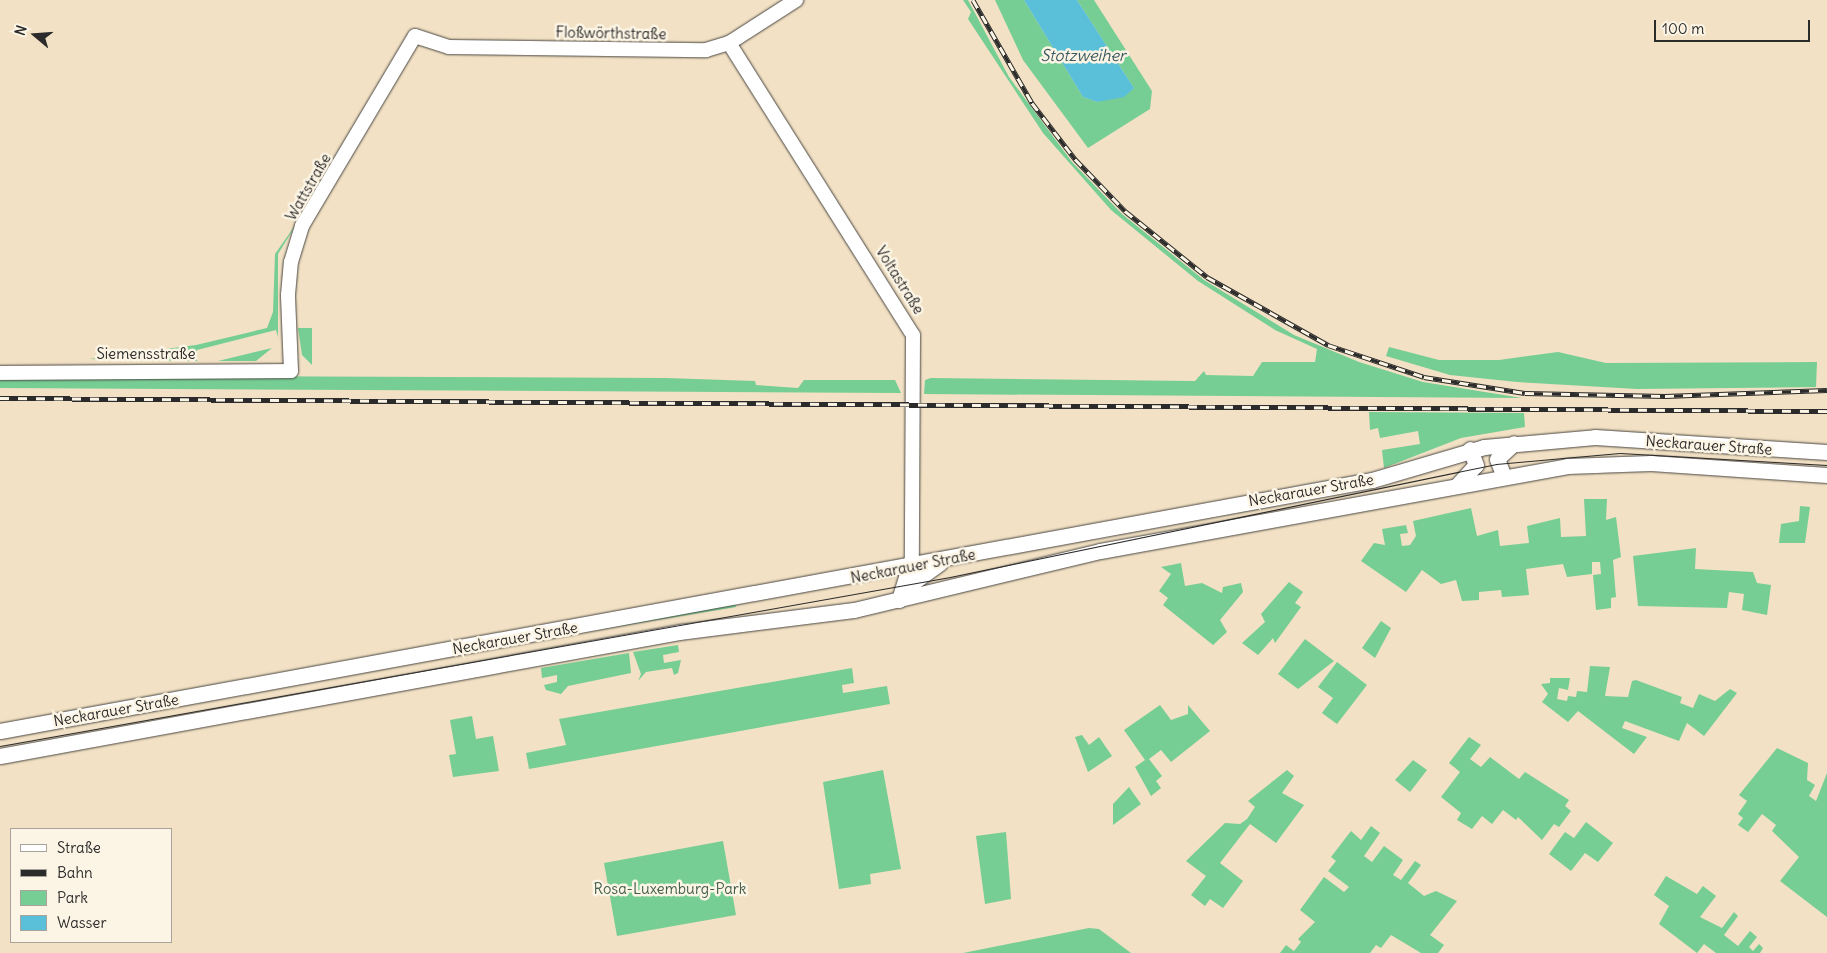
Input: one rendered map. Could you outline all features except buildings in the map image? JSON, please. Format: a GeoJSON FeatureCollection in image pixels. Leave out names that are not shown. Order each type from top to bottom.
{"type":"FeatureCollection","features":[{"type":"Feature","properties":{"kind":"main road","name":"Neckarauer Straße"},"geometry":{"type":"LineString","coordinates":[[0,731],[909,576],[943,561],[1372,480],[1470,449],[1514,442],[1595,437],[1827,452]]}},
{"type":"Feature","properties":{"kind":"main road"},"geometry":{"type":"LineString","coordinates":[[1504,477],[1497,459],[1514,442]]}},
{"type":"Feature","properties":{"kind":"main road"},"geometry":{"type":"LineString","coordinates":[[1456,485],[1475,467],[1470,449]]}},
{"type":"Feature","properties":{"kind":"main road","name":"Neckarauer Straße"},"geometry":{"type":"LineString","coordinates":[[0,756],[669,634],[874,606],[1100,551],[1504,477],[1626,462],[1827,475]]}},
{"type":"Feature","properties":{"kind":"main road"},"geometry":{"type":"LineString","coordinates":[[909,576],[930,593]]}},
{"type":"Feature","properties":{"kind":"main road"},"geometry":{"type":"LineString","coordinates":[[900,600],[909,576]]}},
{"type":"Feature","properties":{"kind":"main road"},"geometry":{"type":"LineString","coordinates":[[874,606],[909,576]]}},
{"type":"Feature","properties":{"kind":"street","name":"Floßwörthstraße"},"geometry":{"type":"LineString","coordinates":[[415,36],[449,48],[706,50],[729,43],[796,0]]}},
{"type":"Feature","properties":{"kind":"street","name":"Wattstraße"},"geometry":{"type":"LineString","coordinates":[[291,371],[288,295],[291,262],[302,226],[415,36]]}},
{"type":"Feature","properties":{"kind":"street","name":"Voltastraße"},"geometry":{"type":"LineString","coordinates":[[729,43],[913,335],[909,576]]}},
{"type":"Feature","properties":{"kind":"street","name":"Siemensstraße"},"geometry":{"type":"LineString","coordinates":[[0,373],[291,371]]}},
{"type":"Feature","properties":{"kind":"green space"},"geometry":{"type":"Polygon","coordinates":[[[963,0],[968,0],[1009,77],[1072,162],[1122,214],[1204,280],[1294,335],[1359,362],[1423,382],[1522,398],[924,394],[925,380],[931,378],[1195,381],[1204,371],[1206,375],[1253,376],[1262,362],[1315,362],[1317,349],[1275,330],[1198,281],[1111,210],[1043,133],[968,19],[971,12],[963,0]]]}},
{"type":"Feature","properties":{"kind":"green space"},"geometry":{"type":"Polygon","coordinates":[[[995,0],[1024,0],[1083,97],[1097,102],[1134,88],[1077,0],[1094,0],[1152,91],[1150,109],[1088,148],[1023,60],[995,0]]]}},
{"type":"Feature","properties":{"kind":"green space"},"geometry":{"type":"Polygon","coordinates":[[[301,217],[278,254],[278,337],[276,330],[197,350],[197,361],[89,359],[196,345],[267,328],[273,312],[275,254],[301,217]]]}},
{"type":"Feature","properties":{"kind":"green space"},"geometry":{"type":"Polygon","coordinates":[[[298,328],[312,328],[312,365],[302,355],[298,328]]]}},
{"type":"Feature","properties":{"kind":"green space"},"geometry":{"type":"Polygon","coordinates":[[[1389,347],[1439,360],[1499,360],[1558,352],[1606,363],[1817,362],[1816,387],[1637,389],[1517,382],[1450,375],[1386,356],[1389,347]]]}},
{"type":"Feature","properties":{"kind":"green space"},"geometry":{"type":"Polygon","coordinates":[[[272,348],[256,361],[218,361],[272,348]]]}},
{"type":"Feature","properties":{"kind":"green space"},"geometry":{"type":"Polygon","coordinates":[[[222,376],[666,378],[755,381],[756,385],[798,388],[804,380],[895,380],[901,393],[0,388],[0,379],[222,376]]]}},
{"type":"Feature","properties":{"kind":"green space"},"geometry":{"type":"Polygon","coordinates":[[[1369,412],[1524,413],[1525,427],[1461,438],[1384,468],[1382,450],[1420,444],[1418,431],[1380,438],[1378,428],[1370,430],[1369,412]]]}},
{"type":"Feature","properties":{"kind":"green space"},"geometry":{"type":"Polygon","coordinates":[[[1584,499],[1607,499],[1606,520],[1616,517],[1621,557],[1613,560],[1616,597],[1611,598],[1611,608],[1596,610],[1593,575],[1601,574],[1600,562],[1592,562],[1592,574],[1567,577],[1563,564],[1526,569],[1529,595],[1502,597],[1501,590],[1479,592],[1479,600],[1462,601],[1456,580],[1441,584],[1422,570],[1406,592],[1361,561],[1374,543],[1385,545],[1382,529],[1406,525],[1408,533],[1400,534],[1402,546],[1410,545],[1416,536],[1413,521],[1471,508],[1477,536],[1498,530],[1500,546],[1529,543],[1527,526],[1560,518],[1561,537],[1586,536],[1584,499]]]}},
{"type":"Feature","properties":{"kind":"green space"},"geometry":{"type":"Polygon","coordinates":[[[1800,506],[1810,507],[1805,543],[1779,543],[1781,524],[1799,521],[1800,506]]]}},
{"type":"Feature","properties":{"kind":"green space"},"geometry":{"type":"Polygon","coordinates":[[[1696,548],[1695,569],[1753,572],[1757,583],[1771,585],[1767,615],[1742,610],[1744,594],[1729,592],[1727,608],[1638,606],[1633,556],[1696,548]]]}},
{"type":"Feature","properties":{"kind":"green space"},"geometry":{"type":"Polygon","coordinates":[[[1181,563],[1185,586],[1202,583],[1222,593],[1223,587],[1241,583],[1243,592],[1220,620],[1227,632],[1213,645],[1163,605],[1168,598],[1159,591],[1171,574],[1161,567],[1181,563]]]}},
{"type":"Feature","properties":{"kind":"green space"},"geometry":{"type":"Polygon","coordinates":[[[1289,582],[1303,592],[1295,603],[1301,607],[1275,643],[1273,638],[1258,655],[1242,643],[1265,622],[1261,614],[1289,582]]]}},
{"type":"Feature","properties":{"kind":"green space"},"geometry":{"type":"Polygon","coordinates":[[[735,603],[736,607],[555,637],[710,609],[735,603]]]}},
{"type":"Feature","properties":{"kind":"green space"},"geometry":{"type":"Polygon","coordinates":[[[1381,621],[1391,628],[1375,658],[1362,648],[1381,621]]]}},
{"type":"Feature","properties":{"kind":"green space"},"geometry":{"type":"Polygon","coordinates":[[[1305,639],[1334,661],[1298,689],[1278,674],[1305,639]]]}},
{"type":"Feature","properties":{"kind":"green space"},"geometry":{"type":"Polygon","coordinates":[[[678,645],[679,652],[663,655],[664,663],[681,660],[678,673],[674,675],[672,668],[646,672],[638,681],[641,674],[633,652],[678,645]]]}},
{"type":"Feature","properties":{"kind":"green space"},"geometry":{"type":"Polygon","coordinates":[[[629,653],[631,673],[568,686],[561,694],[546,690],[544,685],[557,682],[557,675],[542,678],[541,668],[629,653]]]}},
{"type":"Feature","properties":{"kind":"green space"},"geometry":{"type":"Polygon","coordinates":[[[1337,662],[1367,685],[1337,724],[1322,713],[1333,698],[1318,687],[1337,662]]]}},
{"type":"Feature","properties":{"kind":"green space"},"geometry":{"type":"Polygon","coordinates":[[[1590,666],[1610,667],[1605,696],[1628,697],[1632,681],[1636,680],[1682,697],[1680,703],[1693,708],[1699,694],[1715,701],[1730,689],[1737,693],[1704,736],[1687,723],[1679,741],[1625,721],[1622,728],[1647,737],[1634,754],[1578,711],[1568,722],[1542,702],[1548,694],[1541,684],[1550,683],[1550,678],[1570,678],[1568,690],[1559,688],[1557,699],[1567,701],[1568,696],[1576,697],[1577,691],[1587,692],[1590,666]]]}},
{"type":"Feature","properties":{"kind":"green space"},"geometry":{"type":"Polygon","coordinates":[[[852,668],[854,683],[842,685],[843,693],[887,686],[890,704],[529,769],[526,753],[566,745],[559,719],[852,668]]]}},
{"type":"Feature","properties":{"kind":"green space"},"geometry":{"type":"Polygon","coordinates":[[[1160,705],[1171,720],[1188,714],[1188,705],[1210,731],[1171,762],[1161,750],[1149,759],[1162,776],[1156,781],[1161,788],[1151,796],[1135,767],[1145,760],[1124,730],[1160,705]]]}},
{"type":"Feature","properties":{"kind":"green space"},"geometry":{"type":"Polygon","coordinates":[[[472,716],[476,739],[493,736],[499,771],[453,777],[449,755],[456,754],[450,720],[472,716]]]}},
{"type":"Feature","properties":{"kind":"green space"},"geometry":{"type":"Polygon","coordinates":[[[1082,735],[1089,745],[1099,737],[1112,756],[1088,772],[1075,737],[1082,735]]]}},
{"type":"Feature","properties":{"kind":"green space"},"geometry":{"type":"Polygon","coordinates":[[[1469,737],[1481,745],[1470,759],[1481,767],[1490,757],[1519,779],[1525,772],[1569,800],[1565,806],[1571,811],[1559,827],[1554,824],[1542,840],[1518,817],[1516,820],[1503,810],[1492,824],[1482,816],[1472,829],[1457,820],[1461,813],[1441,797],[1460,772],[1449,763],[1469,737]]]}},
{"type":"Feature","properties":{"kind":"green space"},"geometry":{"type":"Polygon","coordinates":[[[1777,748],[1808,763],[1807,780],[1815,785],[1809,796],[1816,801],[1827,773],[1827,917],[1780,881],[1799,857],[1772,831],[1776,825],[1762,814],[1748,832],[1738,825],[1743,818],[1738,814],[1747,801],[1739,795],[1777,748]]]}},
{"type":"Feature","properties":{"kind":"green space"},"geometry":{"type":"Polygon","coordinates":[[[1413,760],[1427,770],[1410,792],[1395,780],[1413,760]]]}},
{"type":"Feature","properties":{"kind":"green space"},"geometry":{"type":"Polygon","coordinates":[[[883,770],[901,869],[870,874],[871,884],[839,889],[823,782],[883,770]]]}},
{"type":"Feature","properties":{"kind":"green space"},"geometry":{"type":"Polygon","coordinates":[[[1287,770],[1294,776],[1282,793],[1304,805],[1276,843],[1250,824],[1220,863],[1243,881],[1223,908],[1210,899],[1205,906],[1191,895],[1206,876],[1186,861],[1225,823],[1240,824],[1247,819],[1255,807],[1248,801],[1287,770]]]}},
{"type":"Feature","properties":{"kind":"green space"},"geometry":{"type":"Polygon","coordinates":[[[1129,787],[1141,804],[1113,825],[1113,804],[1129,787]]]}},
{"type":"Feature","properties":{"kind":"green space"},"geometry":{"type":"Polygon","coordinates":[[[1586,822],[1613,843],[1598,862],[1585,853],[1571,871],[1549,854],[1565,832],[1574,838],[1586,822]]]}},
{"type":"Feature","properties":{"kind":"green space"},"geometry":{"type":"Polygon","coordinates":[[[1371,826],[1380,833],[1364,856],[1372,862],[1384,846],[1403,860],[1393,875],[1401,880],[1415,861],[1421,865],[1408,883],[1424,896],[1436,891],[1457,901],[1430,935],[1444,945],[1438,953],[1421,953],[1391,935],[1381,948],[1376,945],[1370,953],[1280,953],[1286,945],[1294,951],[1301,942],[1298,939],[1315,922],[1300,910],[1324,877],[1344,892],[1349,887],[1328,871],[1336,861],[1331,857],[1351,831],[1361,840],[1371,826]]]}},
{"type":"Feature","properties":{"kind":"green space"},"geometry":{"type":"Polygon","coordinates":[[[1006,832],[1011,899],[985,904],[976,836],[1006,832]]]}},
{"type":"Feature","properties":{"kind":"green space","name":"Rosa-Luxemburg-Park"},"geometry":{"type":"Polygon","coordinates":[[[723,841],[736,915],[617,936],[604,863],[723,841]]]}},
{"type":"Feature","properties":{"kind":"green space"},"geometry":{"type":"Polygon","coordinates":[[[1666,876],[1697,894],[1703,886],[1716,896],[1700,917],[1722,928],[1734,912],[1738,916],[1724,935],[1738,946],[1750,931],[1757,937],[1749,947],[1753,951],[1759,944],[1763,948],[1760,953],[1716,953],[1704,944],[1697,953],[1659,924],[1669,906],[1654,895],[1666,876]]]}},
{"type":"Feature","properties":{"kind":"green space"},"geometry":{"type":"Polygon","coordinates":[[[1089,928],[1099,929],[1131,953],[963,953],[1089,928]]]}},
{"type":"Feature","properties":{"kind":"water","name":"Stotzweiher"},"geometry":{"type":"Polygon","coordinates":[[[1024,0],[1077,0],[1134,88],[1124,97],[1097,102],[1083,97],[1024,0]]]}},
{"type":"Feature","properties":{"kind":"tram line"},"geometry":{"type":"LineString","coordinates":[[0,746],[950,577],[1496,464],[1620,453],[1827,465]]}},
{"type":"Feature","properties":{"kind":"railway"},"geometry":{"type":"LineString","coordinates":[[973,0],[1032,103],[1075,159],[1125,211],[1207,277],[1328,345],[1424,377],[1525,393],[1665,396],[1827,390]]}},
{"type":"Feature","properties":{"kind":"railway"},"geometry":{"type":"LineString","coordinates":[[0,398],[1827,411]]}}]}
